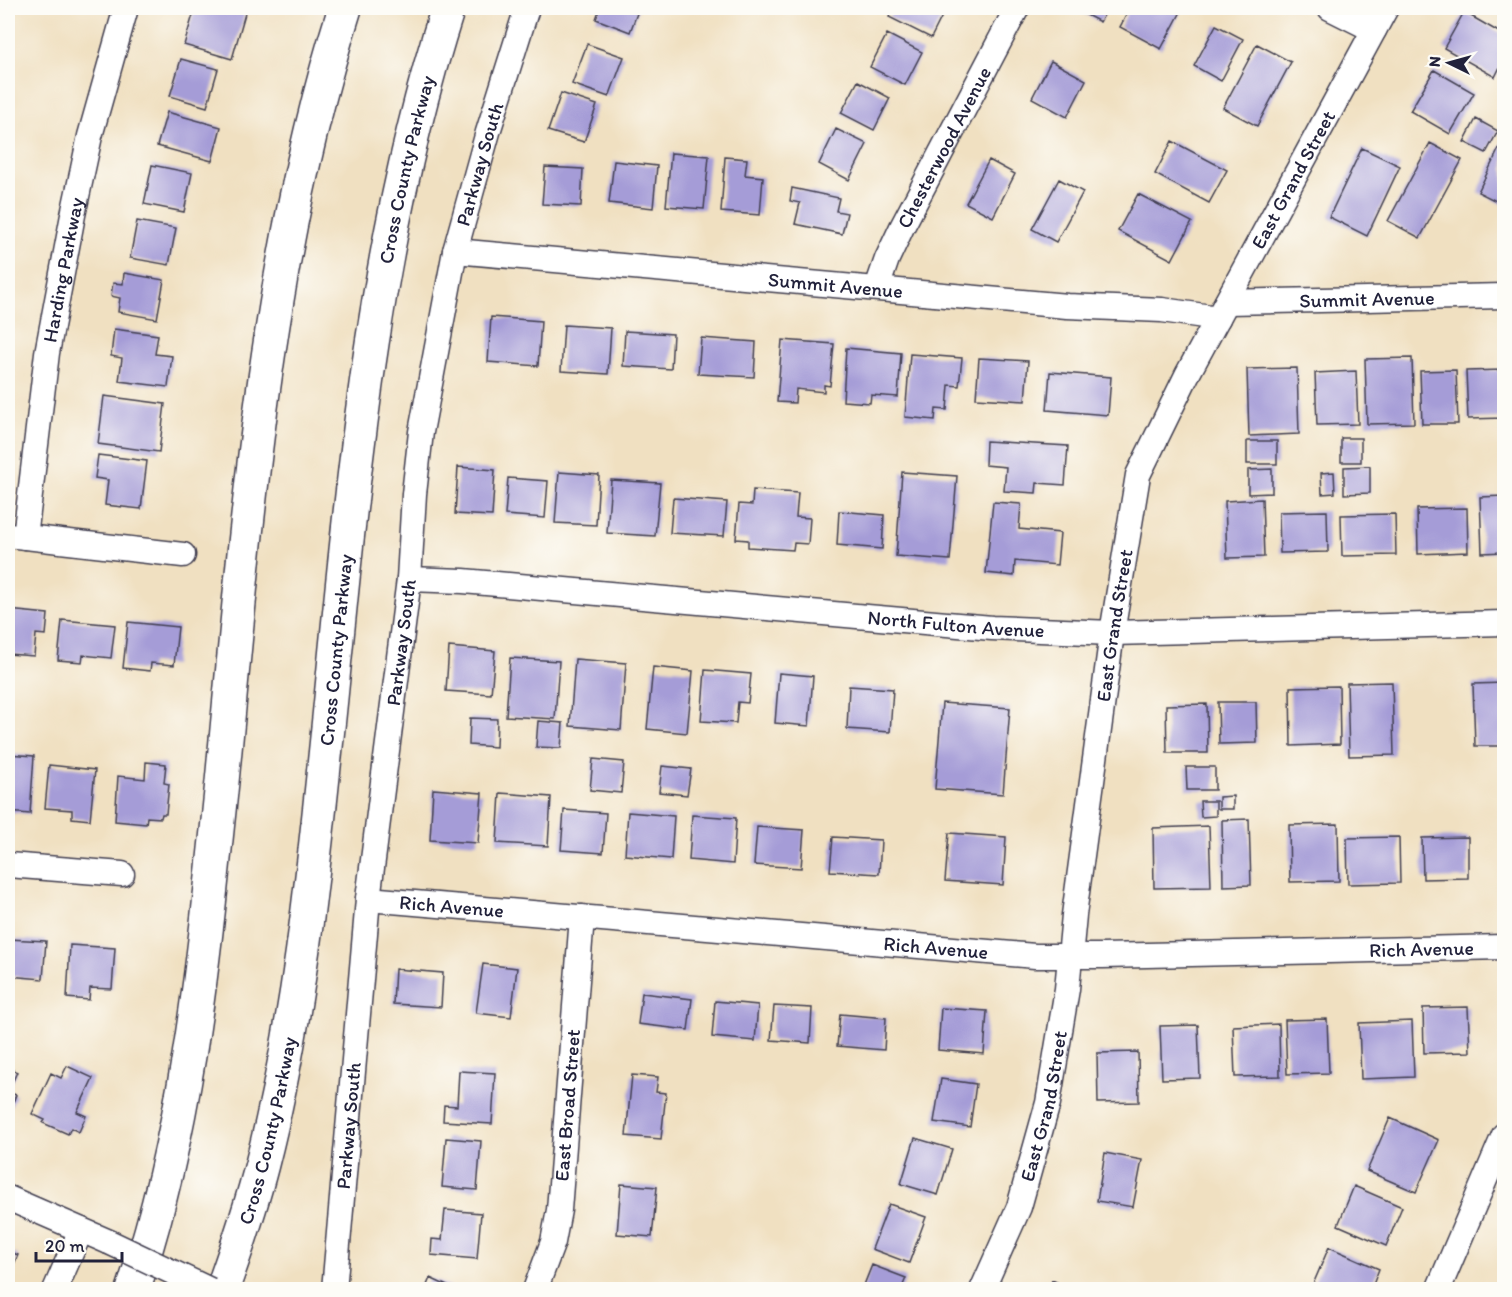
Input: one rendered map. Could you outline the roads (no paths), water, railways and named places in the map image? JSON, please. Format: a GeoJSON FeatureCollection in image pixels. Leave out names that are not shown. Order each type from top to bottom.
{"type":"FeatureCollection","features":[{"type":"Feature","properties":{"kind":"highway"},"geometry":{"type":"LineString","coordinates":[[133,1290],[155,1221],[168,1169],[179,1120],[196,1019],[250,494],[270,337],[298,185],[345,8]]}},
{"type":"Feature","properties":{"kind":"highway","name":"Cross County Parkway"},"geometry":{"type":"LineString","coordinates":[[222,1290],[262,1166],[293,1015],[320,806],[357,452],[371,342],[399,192],[425,84],[448,8]]}},
{"type":"Feature","properties":{"kind":"street","name":"Harding Parkway"},"geometry":{"type":"LineString","coordinates":[[16,536],[73,214],[90,136],[126,8]]}},
{"type":"Feature","properties":{"kind":"street","name":"Parkway South"},"geometry":{"type":"LineString","coordinates":[[334,1290],[368,899],[409,579],[414,494],[421,432],[455,251],[488,132],[527,8]]}},
{"type":"Feature","properties":{"kind":"street","name":"Chesterwood Avenue"},"geometry":{"type":"LineString","coordinates":[[877,288],[902,227],[1017,8]]}},
{"type":"Feature","properties":{"kind":"street"},"geometry":{"type":"LineString","coordinates":[[1330,8],[1374,30]]}},
{"type":"Feature","properties":{"kind":"street","name":"East Grand Street"},"geometry":{"type":"LineString","coordinates":[[982,1290],[1019,1207],[1048,1103],[1071,956],[1074,915],[1112,633],[1138,475],[1187,375],[1386,8]]}},
{"type":"Feature","properties":{"kind":"street","name":"Summit Avenue"},"geometry":{"type":"LineString","coordinates":[[455,251],[1066,306],[1222,310],[1504,296]]}},
{"type":"Feature","properties":{"kind":"street"},"geometry":{"type":"LineString","coordinates":[[16,536],[183,555]]}},
{"type":"Feature","properties":{"kind":"street","name":"North Fulton Avenue"},"geometry":{"type":"LineString","coordinates":[[409,579],[463,581],[980,627],[1112,633],[1504,623]]}},
{"type":"Feature","properties":{"kind":"street"},"geometry":{"type":"LineString","coordinates":[[8,865],[122,874]]}},
{"type":"Feature","properties":{"kind":"street","name":"Rich Avenue"},"geometry":{"type":"LineString","coordinates":[[368,899],[1035,956],[1504,947]]}},
{"type":"Feature","properties":{"kind":"street","name":"East Broad Street"},"geometry":{"type":"LineString","coordinates":[[535,1290],[553,1242],[559,1210],[582,917]]}},
{"type":"Feature","properties":{"kind":"street"},"geometry":{"type":"LineString","coordinates":[[1438,1290],[1495,1184],[1504,1135]]}},
{"type":"Feature","properties":{"kind":"street"},"geometry":{"type":"LineString","coordinates":[[8,1198],[109,1242],[210,1290]]}},
{"type":"Feature","properties":{"kind":"street"},"geometry":{"type":"LineString","coordinates":[[55,1290],[81,1230]]}}]}
